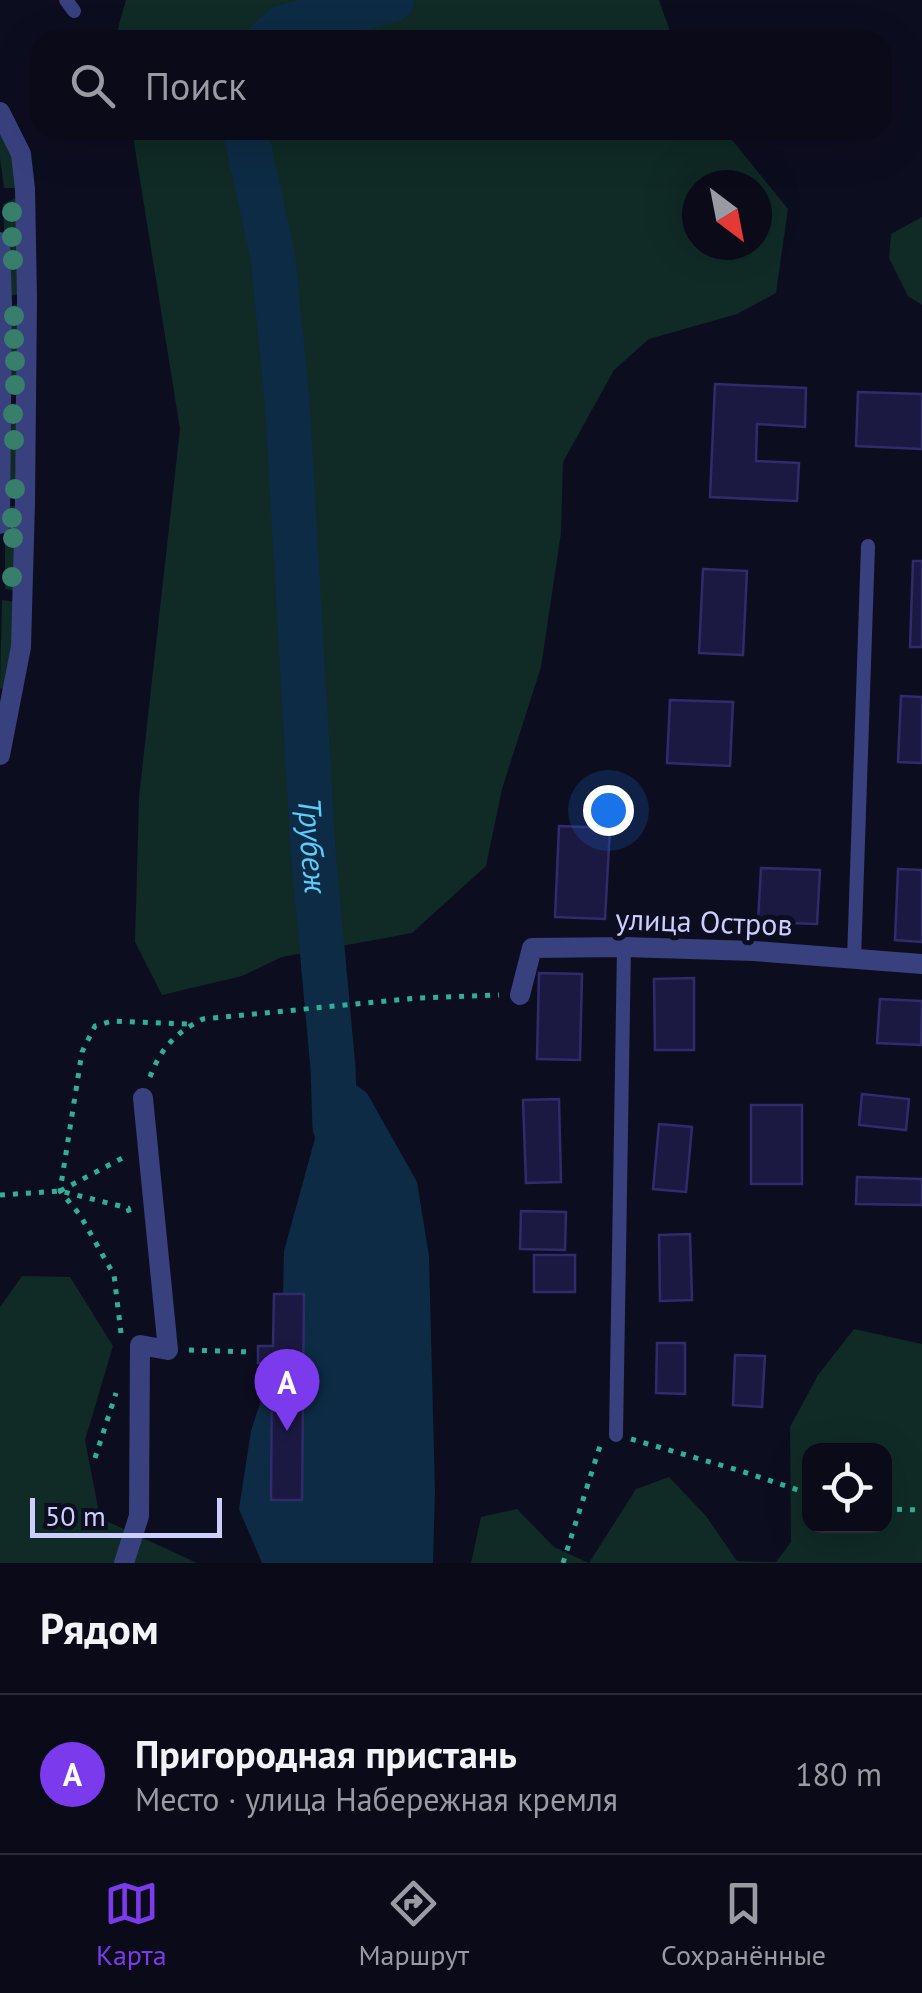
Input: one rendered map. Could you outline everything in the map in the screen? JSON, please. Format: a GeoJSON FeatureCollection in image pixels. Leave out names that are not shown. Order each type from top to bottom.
{"type":"FeatureCollection","features":[{"type":"Feature","properties":{"kind":"street"},"geometry":{"type":"LineString","coordinates":[[0,112],[20,154],[27,298],[21,647],[0,756]]}},
{"type":"Feature","properties":{"kind":"street"},"geometry":{"type":"LineString","coordinates":[[0,242],[0,524]]}},
{"type":"Feature","properties":{"kind":"street","name":"улица Остров"},"geometry":{"type":"LineString","coordinates":[[520,995],[532,948],[754,951],[922,964]]}},
{"type":"Feature","properties":{"kind":"street"},"geometry":{"type":"LineString","coordinates":[[124,1563],[139,1516],[140,1345],[168,1350],[143,1098]]}},
{"type":"Feature","properties":{"kind":"lane"},"geometry":{"type":"LineString","coordinates":[[854,959],[868,546]]}},
{"type":"Feature","properties":{"kind":"lane"},"geometry":{"type":"LineString","coordinates":[[616,1435],[624,947]]}},
{"type":"Feature","properties":{"kind":"path"},"geometry":{"type":"LineString","coordinates":[[271,1011],[417,998],[520,995]]}},
{"type":"Feature","properties":{"kind":"path"},"geometry":{"type":"LineString","coordinates":[[123,1346],[114,1275],[80,1215],[60,1191],[82,1052],[95,1026],[112,1021],[193,1024]]}},
{"type":"Feature","properties":{"kind":"path"},"geometry":{"type":"LineString","coordinates":[[0,1195],[60,1191]]}},
{"type":"Feature","properties":{"kind":"path"},"geometry":{"type":"LineString","coordinates":[[95,1458],[118,1386]]}},
{"type":"Feature","properties":{"kind":"path"},"geometry":{"type":"LineString","coordinates":[[564,1563],[601,1443],[616,1435],[802,1491]]}},
{"type":"Feature","properties":{"kind":"path"},"geometry":{"type":"LineString","coordinates":[[892,1509],[922,1510]]}},
{"type":"Feature","properties":{"kind":"green space"},"geometry":{"type":"Polygon","coordinates":[[[126,0],[659,0],[670,30],[118,30],[126,0]]]}},
{"type":"Feature","properties":{"kind":"green space"},"geometry":{"type":"Polygon","coordinates":[[[0,126],[15,153],[18,188],[4,188],[0,126]]]}},
{"type":"Feature","properties":{"kind":"green space"},"geometry":{"type":"Polygon","coordinates":[[[134,140],[732,140],[756,170],[682,170],[682,260],[772,260],[772,189],[788,209],[776,293],[737,314],[649,339],[614,370],[563,462],[561,533],[541,667],[502,789],[486,866],[412,933],[282,957],[242,976],[162,995],[135,942],[139,797],[180,429],[134,140]]]}},
{"type":"Feature","properties":{"kind":"green space"},"geometry":{"type":"Polygon","coordinates":[[[20,196],[22,294],[7,296],[3,204],[20,196]]]}},
{"type":"Feature","properties":{"kind":"green space"},"geometry":{"type":"Polygon","coordinates":[[[922,217],[922,305],[908,296],[889,258],[891,234],[922,217]]]}},
{"type":"Feature","properties":{"kind":"green space"},"geometry":{"type":"Polygon","coordinates":[[[22,304],[23,394],[5,395],[7,306],[22,304]]]}},
{"type":"Feature","properties":{"kind":"green space"},"geometry":{"type":"Polygon","coordinates":[[[20,403],[21,498],[7,499],[5,404],[20,403]]]}},
{"type":"Feature","properties":{"kind":"green space"},"geometry":{"type":"Polygon","coordinates":[[[5,506],[20,506],[17,591],[5,589],[5,506]]]}},
{"type":"Feature","properties":{"kind":"green space"},"geometry":{"type":"Polygon","coordinates":[[[2,600],[16,602],[14,644],[3,689],[0,688],[2,600]]]}},
{"type":"Feature","properties":{"kind":"green space"},"geometry":{"type":"Polygon","coordinates":[[[22,1276],[70,1277],[113,1346],[85,1440],[100,1518],[197,1563],[0,1563],[0,1307],[22,1276]]]}},
{"type":"Feature","properties":{"kind":"green space"},"geometry":{"type":"Polygon","coordinates":[[[854,1329],[922,1344],[922,1563],[589,1563],[636,1489],[669,1477],[706,1516],[737,1561],[776,1562],[791,1542],[790,1427],[818,1375],[854,1329]]]}},
{"type":"Feature","properties":{"kind":"green space"},"geometry":{"type":"Polygon","coordinates":[[[517,1509],[554,1547],[589,1563],[471,1563],[481,1517],[517,1509]]]}},
{"type":"Feature","properties":{"kind":"water"},"geometry":{"type":"Polygon","coordinates":[[[333,1068],[367,1093],[417,1182],[429,1256],[433,1563],[262,1563],[239,1509],[251,1431],[282,1336],[284,1251],[317,1131],[321,1075],[333,1068]]]}},
{"type":"Feature","properties":{"kind":"building"},"geometry":{"type":"Polygon","coordinates":[[[715,384],[806,388],[805,427],[757,424],[756,461],[799,463],[797,501],[710,497],[715,384]]]}},
{"type":"Feature","properties":{"kind":"building"},"geometry":{"type":"Polygon","coordinates":[[[858,392],[922,394],[922,449],[856,446],[858,392]]]}},
{"type":"Feature","properties":{"kind":"building"},"geometry":{"type":"Polygon","coordinates":[[[913,561],[922,561],[922,647],[910,647],[913,561]]]}},
{"type":"Feature","properties":{"kind":"building"},"geometry":{"type":"Polygon","coordinates":[[[703,569],[747,571],[743,655],[699,653],[703,569]]]}},
{"type":"Feature","properties":{"kind":"building"},"geometry":{"type":"Polygon","coordinates":[[[901,696],[922,697],[922,763],[898,762],[901,696]]]}},
{"type":"Feature","properties":{"kind":"building"},"geometry":{"type":"Polygon","coordinates":[[[670,700],[733,702],[730,766],[667,763],[670,700]]]}},
{"type":"Feature","properties":{"kind":"building"},"geometry":{"type":"Polygon","coordinates":[[[559,826],[610,828],[605,919],[555,917],[559,826]]]}},
{"type":"Feature","properties":{"kind":"building"},"geometry":{"type":"Polygon","coordinates":[[[761,868],[820,870],[817,924],[758,922],[761,868]]]}},
{"type":"Feature","properties":{"kind":"building"},"geometry":{"type":"Polygon","coordinates":[[[898,869],[922,870],[922,942],[895,940],[898,869]]]}},
{"type":"Feature","properties":{"kind":"building"},"geometry":{"type":"Polygon","coordinates":[[[539,973],[582,974],[580,1060],[537,1059],[539,973]]]}},
{"type":"Feature","properties":{"kind":"building"},"geometry":{"type":"Polygon","coordinates":[[[694,978],[694,1050],[655,1050],[654,979],[694,978]]]}},
{"type":"Feature","properties":{"kind":"building"},"geometry":{"type":"Polygon","coordinates":[[[880,999],[922,1001],[921,1045],[877,1043],[880,999]]]}},
{"type":"Feature","properties":{"kind":"building"},"geometry":{"type":"Polygon","coordinates":[[[862,1094],[909,1099],[906,1130],[859,1125],[862,1094]]]}},
{"type":"Feature","properties":{"kind":"building"},"geometry":{"type":"Polygon","coordinates":[[[559,1099],[561,1182],[526,1183],[523,1100],[559,1099]]]}},
{"type":"Feature","properties":{"kind":"building"},"geometry":{"type":"Polygon","coordinates":[[[751,1105],[802,1105],[802,1184],[751,1184],[751,1105]]]}},
{"type":"Feature","properties":{"kind":"building"},"geometry":{"type":"Polygon","coordinates":[[[659,1124],[692,1127],[686,1192],[653,1189],[659,1124]]]}},
{"type":"Feature","properties":{"kind":"building"},"geometry":{"type":"Polygon","coordinates":[[[857,1177],[922,1179],[922,1205],[856,1204],[857,1177]]]}},
{"type":"Feature","properties":{"kind":"building"},"geometry":{"type":"Polygon","coordinates":[[[521,1211],[566,1212],[565,1250],[520,1249],[521,1211]]]}},
{"type":"Feature","properties":{"kind":"building"},"geometry":{"type":"Polygon","coordinates":[[[690,1234],[692,1300],[660,1301],[659,1235],[690,1234]]]}},
{"type":"Feature","properties":{"kind":"building"},"geometry":{"type":"Polygon","coordinates":[[[534,1255],[575,1255],[575,1292],[534,1292],[534,1255]]]}},
{"type":"Feature","properties":{"kind":"building"},"geometry":{"type":"Polygon","coordinates":[[[274,1294],[304,1294],[302,1500],[271,1500],[272,1363],[258,1363],[258,1346],[273,1346],[274,1294]]]}},
{"type":"Feature","properties":{"kind":"building"},"geometry":{"type":"Polygon","coordinates":[[[657,1343],[685,1343],[685,1394],[656,1393],[657,1343]]]}},
{"type":"Feature","properties":{"kind":"building"},"geometry":{"type":"Polygon","coordinates":[[[735,1355],[765,1356],[762,1407],[733,1405],[735,1355]]]}},
{"type":"Feature","properties":{"kind":"waterway","name":"Трубеж"},"geometry":{"type":"LineString","coordinates":[[281,30],[392,0]]}},
{"type":"Feature","properties":{"kind":"waterway","name":"Трубеж"},"geometry":{"type":"LineString","coordinates":[[247,140],[273,258],[287,400],[313,850],[335,1127]]}},
{"type":"Feature","properties":{"kind":"place","name":"Пригородная пристань"},"geometry":{"type":"Point","coordinates":[287,1431]}}]}
